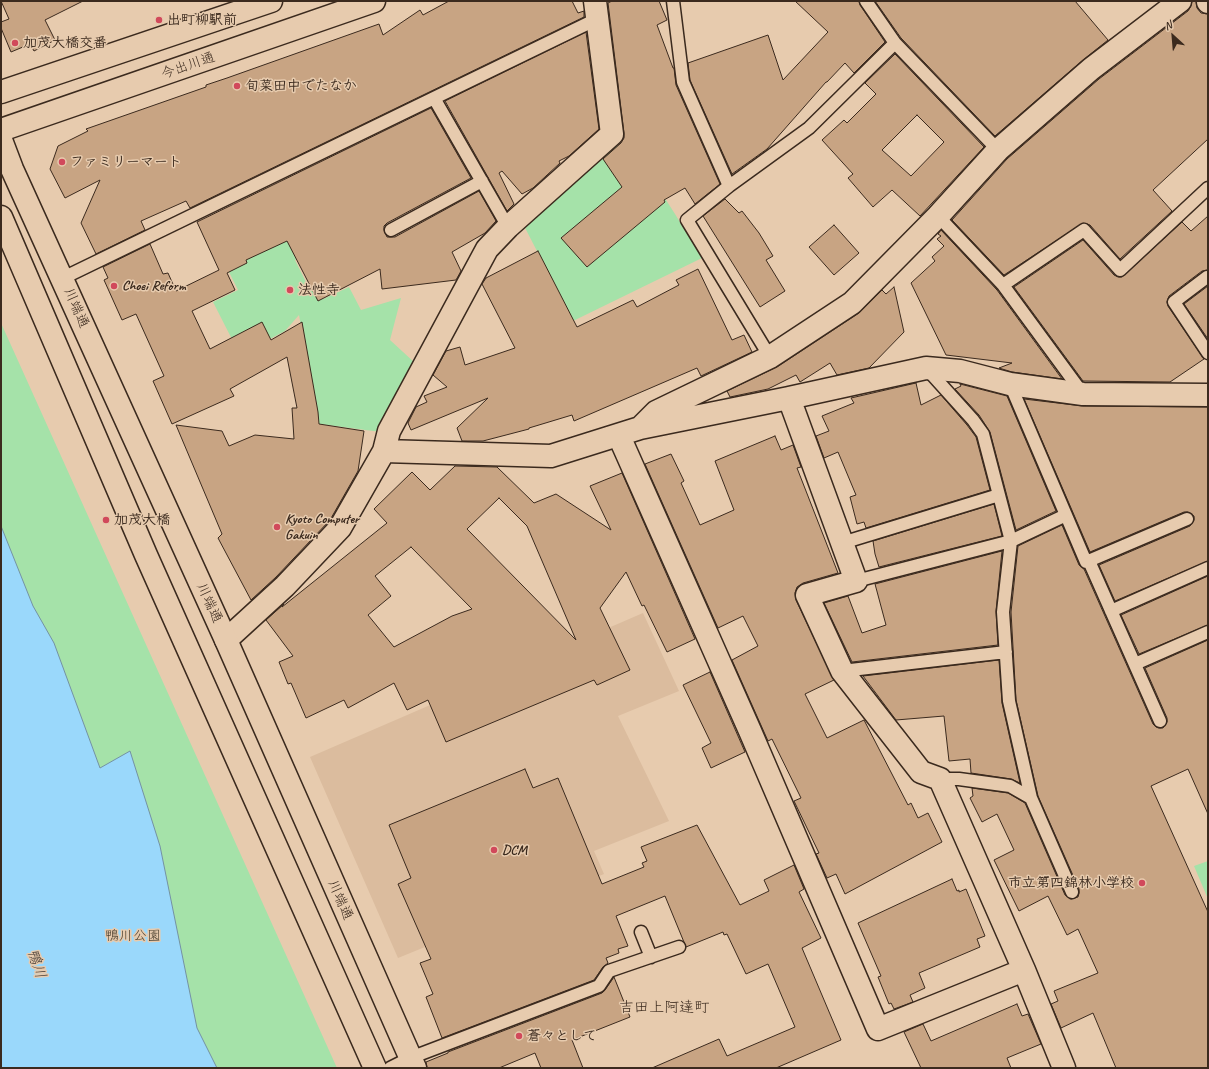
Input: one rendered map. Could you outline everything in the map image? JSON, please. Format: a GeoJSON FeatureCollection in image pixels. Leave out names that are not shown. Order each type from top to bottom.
{"type":"FeatureCollection","features":[{"type":"Feature","properties":{"kind":"street"},"geometry":{"type":"LineString","coordinates":[[1,92],[271,1]]}},
{"type":"Feature","properties":{"kind":"street","name":"今出川通"},"geometry":{"type":"LineString","coordinates":[[1,130],[374,1]]}},
{"type":"Feature","properties":{"kind":"street"},"geometry":{"type":"LineString","coordinates":[[640,428],[656,412],[770,357],[852,304],[938,216],[998,150],[1091,69],[1180,1]]}},
{"type":"Feature","properties":{"kind":"street"},"geometry":{"type":"LineString","coordinates":[[226,640],[285,586],[340,528],[384,451],[389,431],[487,249],[508,227],[612,134],[596,10]]}},
{"type":"Feature","properties":{"kind":"street","name":"川端通"},"geometry":{"type":"LineString","coordinates":[[1,140],[12,169],[226,640],[412,1063]]}},
{"type":"Feature","properties":{"kind":"street"},"geometry":{"type":"LineString","coordinates":[[1,217],[146,555],[375,1068]]}},
{"type":"Feature","properties":{"kind":"street"},"geometry":{"type":"LineString","coordinates":[[384,451],[551,456],[619,436],[640,428],[789,398],[926,368],[960,371],[1010,384],[1083,394],[1208,395]]}},
{"type":"Feature","properties":{"kind":"street"},"geometry":{"type":"LineString","coordinates":[[789,398],[856,581],[807,595],[842,671],[921,772],[940,779],[1024,970],[1064,1068]]}},
{"type":"Feature","properties":{"kind":"street"},"geometry":{"type":"LineString","coordinates":[[619,436],[753,738],[878,1029],[1024,970]]}},
{"type":"Feature","properties":{"kind":"lane"},"geometry":{"type":"LineString","coordinates":[[866,1],[895,43],[998,150]]}},
{"type":"Feature","properties":{"kind":"lane"},"geometry":{"type":"LineString","coordinates":[[676,2],[683,82],[729,186]]}},
{"type":"Feature","properties":{"kind":"lane"},"geometry":{"type":"LineString","coordinates":[[62,278],[434,98],[596,10]]}},
{"type":"Feature","properties":{"kind":"lane"},"geometry":{"type":"LineString","coordinates":[[770,357],[687,220],[729,186],[809,128],[895,43]]}},
{"type":"Feature","properties":{"kind":"lane"},"geometry":{"type":"LineString","coordinates":[[434,98],[508,227]]}},
{"type":"Feature","properties":{"kind":"lane"},"geometry":{"type":"LineString","coordinates":[[391,230],[482,181]]}},
{"type":"Feature","properties":{"kind":"lane"},"geometry":{"type":"LineString","coordinates":[[1003,285],[1084,230],[1120,270],[1208,188]]}},
{"type":"Feature","properties":{"kind":"lane"},"geometry":{"type":"LineString","coordinates":[[938,216],[1003,285],[1083,394]]}},
{"type":"Feature","properties":{"kind":"lane"},"geometry":{"type":"LineString","coordinates":[[1207,277],[1174,302],[1208,353]]}},
{"type":"Feature","properties":{"kind":"lane"},"geometry":{"type":"LineString","coordinates":[[926,368],[973,420],[983,434],[1010,541],[1003,612],[1009,702],[1032,798],[1072,892]]}},
{"type":"Feature","properties":{"kind":"lane"},"geometry":{"type":"LineString","coordinates":[[1010,384],[1086,562],[1089,561],[1160,721]]}},
{"type":"Feature","properties":{"kind":"lane"},"geometry":{"type":"LineString","coordinates":[[842,543],[999,495]]}},
{"type":"Feature","properties":{"kind":"lane"},"geometry":{"type":"LineString","coordinates":[[856,581],[1010,541],[1066,515]]}},
{"type":"Feature","properties":{"kind":"lane"},"geometry":{"type":"LineString","coordinates":[[1089,561],[1187,519]]}},
{"type":"Feature","properties":{"kind":"lane"},"geometry":{"type":"LineString","coordinates":[[1111,610],[1208,568]]}},
{"type":"Feature","properties":{"kind":"lane"},"geometry":{"type":"LineString","coordinates":[[1135,664],[1208,632]]}},
{"type":"Feature","properties":{"kind":"lane"},"geometry":{"type":"LineString","coordinates":[[842,671],[1006,652]]}},
{"type":"Feature","properties":{"kind":"lane"},"geometry":{"type":"LineString","coordinates":[[940,779],[959,779],[1010,786],[1032,798]]}},
{"type":"Feature","properties":{"kind":"lane"},"geometry":{"type":"LineString","coordinates":[[641,932],[651,956]]}},
{"type":"Feature","properties":{"kind":"lane"},"geometry":{"type":"LineString","coordinates":[[390,1068],[412,1063],[599,986],[609,971],[680,947]]}},
{"type":"Feature","properties":{"kind":"shaded area"},"geometry":{"type":"Polygon","coordinates":[[[643,613],[679,691],[618,716],[669,821],[594,851],[604,874],[398,958],[310,757],[643,613]]]}},
{"type":"Feature","properties":{"kind":"green space"},"geometry":{"type":"Polygon","coordinates":[[[611,138],[633,166],[641,161],[702,258],[573,321],[521,220],[611,138]]]}},
{"type":"Feature","properties":{"kind":"green space"},"geometry":{"type":"Polygon","coordinates":[[[303,224],[301,256],[295,260],[310,290],[317,286],[323,299],[349,287],[361,310],[401,298],[390,340],[415,363],[381,432],[319,424],[299,315],[285,331],[240,355],[213,302],[238,290],[226,266],[303,224]]]}},
{"type":"Feature","properties":{"kind":"green space","name":"鴨川公園"},"geometry":{"type":"Polygon","coordinates":[[[1,323],[337,1068],[1,1068],[1,323]]]}},
{"type":"Feature","properties":{"kind":"green space"},"geometry":{"type":"Polygon","coordinates":[[[1208,861],[1208,899],[1194,866],[1208,861]]]}},
{"type":"Feature","properties":{"kind":"water","name":"鴨川"},"geometry":{"type":"Polygon","coordinates":[[[1,526],[33,606],[54,643],[100,768],[130,751],[160,846],[197,1028],[217,1068],[1,1068],[1,526]]]}},
{"type":"Feature","properties":{"kind":"building"},"geometry":{"type":"Polygon","coordinates":[[[1,1],[83,1],[45,20],[55,40],[34,51],[30,44],[11,52],[1,28],[1,22],[9,19],[1,1]]]}},
{"type":"Feature","properties":{"kind":"building"},"geometry":{"type":"Polygon","coordinates":[[[449,1],[572,1],[578,13],[584,11],[584,17],[190,208],[186,201],[141,221],[145,230],[96,254],[81,223],[100,180],[65,198],[50,169],[58,146],[88,131],[86,129],[379,24],[383,35],[420,10],[423,15],[449,1]]]}},
{"type":"Feature","properties":{"kind":"building"},"geometry":{"type":"Polygon","coordinates":[[[612,1],[659,1],[667,20],[657,25],[674,68],[676,85],[720,184],[695,204],[685,188],[664,200],[665,202],[587,267],[561,238],[622,187],[603,159],[621,143],[624,138],[608,3],[612,1]]]}},
{"type":"Feature","properties":{"kind":"building"},"geometry":{"type":"Polygon","coordinates":[[[795,1],[859,1],[860,5],[885,42],[854,73],[845,63],[826,82],[767,149],[732,174],[690,80],[688,63],[768,35],[783,80],[828,32],[795,1]]]}},
{"type":"Feature","properties":{"kind":"building"},"geometry":{"type":"Polygon","coordinates":[[[875,1],[1075,1],[1108,40],[995,136],[901,38],[875,1]]]}},
{"type":"Feature","properties":{"kind":"building"},"geometry":{"type":"Polygon","coordinates":[[[1192,1],[1196,1],[1197,8],[1201,13],[1208,14],[1208,139],[1153,190],[1172,211],[1120,259],[1090,225],[1083,223],[1004,275],[952,220],[1007,159],[1099,79],[1188,11],[1192,1]]]}},
{"type":"Feature","properties":{"kind":"building"},"geometry":{"type":"Polygon","coordinates":[[[586,32],[599,129],[569,156],[559,161],[560,163],[533,188],[522,194],[502,171],[499,173],[514,204],[507,211],[445,101],[586,32]]]}},
{"type":"Feature","properties":{"kind":"building"},"geometry":{"type":"Polygon","coordinates":[[[895,54],[984,147],[920,216],[892,190],[873,207],[848,178],[853,174],[822,140],[844,120],[847,123],[876,94],[865,83],[895,54]],[[917,115],[882,150],[911,176],[944,142],[917,115]]]}},
{"type":"Feature","properties":{"kind":"building"},"geometry":{"type":"Polygon","coordinates":[[[431,108],[471,178],[387,223],[384,226],[384,230],[387,237],[395,237],[479,191],[496,221],[485,233],[452,252],[461,271],[456,280],[382,289],[380,269],[318,301],[287,241],[246,260],[247,263],[227,273],[235,290],[192,311],[210,349],[262,322],[271,340],[302,322],[319,424],[364,431],[358,471],[330,520],[276,577],[251,600],[218,538],[222,534],[176,425],[222,431],[229,446],[255,435],[294,439],[292,408],[297,408],[287,357],[230,389],[234,396],[172,424],[153,381],[164,376],[136,314],[122,320],[104,280],[108,278],[103,267],[150,244],[163,274],[168,273],[176,291],[219,270],[197,222],[431,108]]]}},
{"type":"Feature","properties":{"kind":"building"},"geometry":{"type":"Polygon","coordinates":[[[725,199],[739,213],[742,211],[759,233],[773,256],[766,260],[785,291],[760,307],[703,216],[725,199]]]}},
{"type":"Feature","properties":{"kind":"building"},"geometry":{"type":"Polygon","coordinates":[[[1208,216],[1208,270],[1202,271],[1169,296],[1167,302],[1168,306],[1204,359],[1170,382],[1083,381],[1014,287],[1083,240],[1114,275],[1122,277],[1182,222],[1191,231],[1208,216]]]}},
{"type":"Feature","properties":{"kind":"building"},"geometry":{"type":"Polygon","coordinates":[[[834,225],[859,253],[834,275],[809,247],[834,225]]]}},
{"type":"Feature","properties":{"kind":"building"},"geometry":{"type":"Polygon","coordinates":[[[941,230],[997,290],[1062,379],[1012,372],[999,368],[1012,363],[946,355],[911,283],[935,261],[932,257],[944,246],[937,239],[941,236],[938,234],[941,230]]]}},
{"type":"Feature","properties":{"kind":"building"},"geometry":{"type":"Polygon","coordinates":[[[538,251],[577,327],[633,300],[637,307],[679,285],[676,280],[698,269],[732,340],[744,335],[752,352],[701,376],[697,368],[574,421],[572,415],[529,429],[483,441],[462,441],[457,428],[488,398],[411,430],[408,423],[416,407],[427,402],[424,396],[447,387],[433,375],[446,351],[460,347],[465,365],[515,348],[482,284],[486,278],[538,251]]]}},
{"type":"Feature","properties":{"kind":"building"},"geometry":{"type":"Polygon","coordinates":[[[1208,286],[1208,339],[1184,304],[1208,286]]]}},
{"type":"Feature","properties":{"kind":"building"},"geometry":{"type":"Polygon","coordinates":[[[894,287],[904,332],[869,368],[837,375],[830,363],[800,382],[796,375],[768,389],[730,397],[727,391],[777,367],[859,313],[882,290],[886,294],[894,287]]]}},
{"type":"Feature","properties":{"kind":"building"},"geometry":{"type":"Polygon","coordinates":[[[916,383],[921,405],[941,395],[976,437],[990,490],[866,528],[864,522],[857,524],[850,497],[856,495],[838,452],[824,458],[816,436],[829,431],[822,416],[854,403],[851,398],[916,383]]]}},
{"type":"Feature","properties":{"kind":"building"},"geometry":{"type":"Polygon","coordinates":[[[960,384],[1007,396],[1056,511],[1016,530],[990,432],[979,415],[955,389],[961,386],[960,384]]]}},
{"type":"Feature","properties":{"kind":"building"},"geometry":{"type":"Polygon","coordinates":[[[1024,399],[1083,406],[1208,407],[1208,561],[1115,601],[1099,565],[1190,526],[1194,520],[1194,516],[1188,512],[1184,512],[1090,552],[1024,399]]]}},
{"type":"Feature","properties":{"kind":"building"},"geometry":{"type":"Polygon","coordinates":[[[775,436],[781,450],[793,445],[801,467],[797,468],[838,573],[803,583],[797,587],[795,593],[796,600],[834,680],[805,694],[827,738],[864,720],[908,805],[911,803],[918,818],[928,813],[942,842],[845,894],[836,874],[827,878],[816,854],[819,853],[794,801],[801,798],[772,739],[768,741],[732,660],[758,646],[743,616],[718,628],[645,464],[671,454],[684,481],[681,483],[700,525],[734,510],[715,461],[775,436]]]}},
{"type":"Feature","properties":{"kind":"building"},"geometry":{"type":"Polygon","coordinates":[[[455,466],[497,467],[534,503],[556,494],[611,530],[590,486],[622,473],[695,639],[667,652],[644,605],[642,606],[626,572],[600,608],[630,670],[597,685],[594,680],[446,742],[428,700],[407,710],[394,683],[348,708],[344,700],[306,718],[291,683],[288,684],[279,662],[293,656],[266,620],[284,604],[282,607],[387,523],[374,509],[412,472],[430,490],[455,466]],[[499,498],[467,529],[576,640],[527,526],[499,498]],[[411,547],[375,576],[391,596],[368,615],[394,647],[452,616],[472,609],[411,547]]]}},
{"type":"Feature","properties":{"kind":"building"},"geometry":{"type":"Polygon","coordinates":[[[994,504],[1002,536],[879,567],[873,541],[994,504]]]}},
{"type":"Feature","properties":{"kind":"building"},"geometry":{"type":"Polygon","coordinates":[[[1062,525],[1079,565],[1084,569],[1153,724],[1156,727],[1163,728],[1167,722],[1167,718],[1145,668],[1208,640],[1208,814],[1188,769],[1151,786],[1208,912],[1208,1068],[1116,1068],[1093,1013],[1061,1028],[1051,1004],[1058,1001],[1054,991],[1098,973],[1078,929],[1067,935],[1048,896],[1019,911],[994,860],[1014,850],[997,814],[982,822],[970,798],[973,796],[972,788],[1008,793],[1025,803],[1065,895],[1071,899],[1078,897],[1079,889],[1038,796],[1016,700],[1011,612],[1018,546],[1062,525]]]}},
{"type":"Feature","properties":{"kind":"building"},"geometry":{"type":"Polygon","coordinates":[[[1002,551],[996,611],[998,645],[852,662],[824,603],[848,596],[862,633],[886,625],[875,584],[1002,551]]]}},
{"type":"Feature","properties":{"kind":"building"},"geometry":{"type":"Polygon","coordinates":[[[1208,576],[1208,625],[1139,654],[1121,615],[1208,576]]]}},
{"type":"Feature","properties":{"kind":"building"},"geometry":{"type":"Polygon","coordinates":[[[999,660],[1002,703],[1020,783],[1011,779],[971,773],[970,759],[949,761],[944,716],[896,720],[863,676],[999,660]]]}},
{"type":"Feature","properties":{"kind":"building"},"geometry":{"type":"Polygon","coordinates":[[[710,672],[745,752],[711,768],[702,748],[711,743],[683,685],[710,672]]]}},
{"type":"Feature","properties":{"kind":"building"},"geometry":{"type":"Polygon","coordinates":[[[525,769],[533,788],[558,778],[602,884],[644,867],[642,863],[647,861],[641,847],[697,825],[740,905],[769,891],[764,880],[794,865],[804,889],[799,892],[821,938],[802,948],[841,1040],[776,1068],[652,1068],[719,1039],[727,1056],[795,1027],[768,964],[746,974],[727,934],[724,935],[723,932],[686,947],[665,896],[616,916],[628,946],[618,949],[619,953],[606,958],[608,963],[603,967],[594,980],[442,1038],[426,997],[433,994],[420,963],[431,959],[398,884],[411,878],[389,825],[525,769]]]}},
{"type":"Feature","properties":{"kind":"building"},"geometry":{"type":"Polygon","coordinates":[[[952,879],[957,891],[959,890],[959,892],[966,889],[985,936],[977,939],[980,947],[919,973],[925,988],[910,995],[913,1002],[894,1009],[891,1003],[889,1004],[878,977],[881,976],[858,923],[952,879]]]}},
{"type":"Feature","properties":{"kind":"building"},"geometry":{"type":"Polygon","coordinates":[[[614,977],[630,1017],[572,1040],[583,1068],[541,1068],[535,1053],[499,1068],[427,1068],[426,1062],[448,1052],[602,993],[614,977]]]}},
{"type":"Feature","properties":{"kind":"building"},"geometry":{"type":"Polygon","coordinates":[[[1017,1004],[1022,1016],[1028,1014],[1041,1044],[1007,1058],[1011,1068],[921,1068],[904,1032],[923,1024],[931,1041],[1017,1004]]]}},
{"type":"Feature","properties":{"kind":"place","name":"出町柳駅前"},"geometry":{"type":"Point","coordinates":[159,20]}},
{"type":"Feature","properties":{"kind":"place","name":"加茂大橋交番"},"geometry":{"type":"Point","coordinates":[15,43]}},
{"type":"Feature","properties":{"kind":"place","name":"旬菜田中でたなか"},"geometry":{"type":"Point","coordinates":[237,86]}},
{"type":"Feature","properties":{"kind":"place","name":"ファミリーマート"},"geometry":{"type":"Point","coordinates":[62,162]}},
{"type":"Feature","properties":{"kind":"place","name":"Choei Reform"},"geometry":{"type":"Point","coordinates":[114,286]}},
{"type":"Feature","properties":{"kind":"place","name":"法性寺"},"geometry":{"type":"Point","coordinates":[290,290]}},
{"type":"Feature","properties":{"kind":"place","name":"加茂大橋"},"geometry":{"type":"Point","coordinates":[106,520]}},
{"type":"Feature","properties":{"kind":"place","name":"Kyoto Computer Gakuin"},"geometry":{"type":"Point","coordinates":[277,527]}},
{"type":"Feature","properties":{"kind":"place","name":"DCM"},"geometry":{"type":"Point","coordinates":[494,850]}},
{"type":"Feature","properties":{"kind":"place","name":"市立第四錦林小学校"},"geometry":{"type":"Point","coordinates":[1142,883]}},
{"type":"Feature","properties":{"kind":"place","name":"蒼々として"},"geometry":{"type":"Point","coordinates":[519,1036]}},
{"type":"Feature","properties":{"kind":"district","name":"吉田上阿達町"},"geometry":{"type":"Point","coordinates":[664,1008]}}]}
